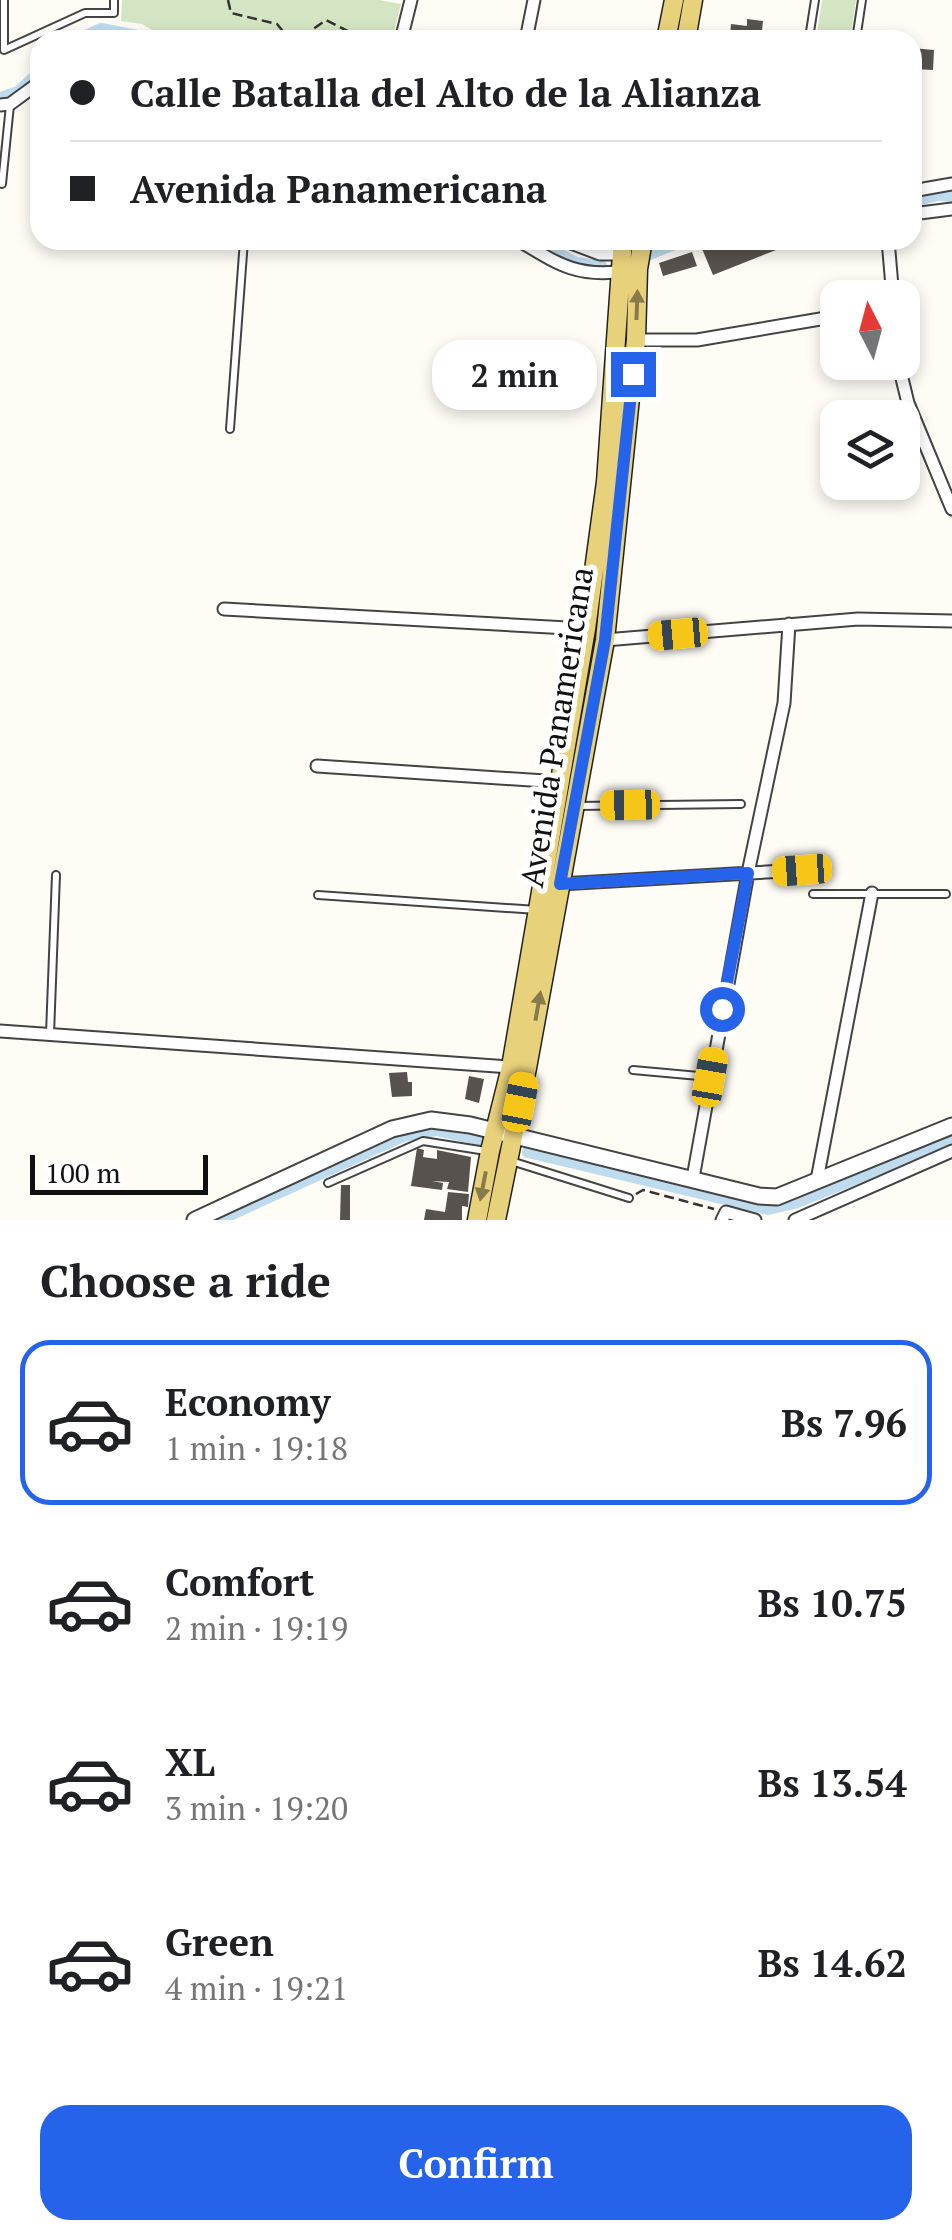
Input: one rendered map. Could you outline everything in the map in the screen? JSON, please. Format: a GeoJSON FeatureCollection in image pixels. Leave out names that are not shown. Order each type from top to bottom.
{"type":"FeatureCollection","features":[{"type":"Feature","properties":{"kind":"main road"},"geometry":{"type":"LineString","coordinates":[[668,30],[674,0]]}},
{"type":"Feature","properties":{"kind":"main road"},"geometry":{"type":"LineString","coordinates":[[688,30],[693,0]]}},
{"type":"Feature","properties":{"kind":"main road","name":"Avenida Panamericana"},"geometry":{"type":"LineString","coordinates":[[496,1220],[605,640],[636,340],[625,255]]}},
{"type":"Feature","properties":{"kind":"main road","name":"Avenida Panamericana"},"geometry":{"type":"LineString","coordinates":[[477,1220],[511,1068],[586,629],[606,482],[625,255]]}},
{"type":"Feature","properties":{"kind":"street"},"geometry":{"type":"LineString","coordinates":[[404,30],[411,0]]}},
{"type":"Feature","properties":{"kind":"street"},"geometry":{"type":"LineString","coordinates":[[528,30],[534,0]]}},
{"type":"Feature","properties":{"kind":"street"},"geometry":{"type":"LineString","coordinates":[[5,105],[30,89]]}},
{"type":"Feature","properties":{"kind":"street"},"geometry":{"type":"LineString","coordinates":[[922,190],[952,184]]}},
{"type":"Feature","properties":{"kind":"street"},"geometry":{"type":"LineString","coordinates":[[922,213],[952,209]]}},
{"type":"Feature","properties":{"kind":"street"},"geometry":{"type":"LineString","coordinates":[[538,250],[595,275],[625,255]]}},
{"type":"Feature","properties":{"kind":"street"},"geometry":{"type":"LineString","coordinates":[[589,250],[625,255]]}},
{"type":"Feature","properties":{"kind":"street"},"geometry":{"type":"LineString","coordinates":[[889,250],[891,280]]}},
{"type":"Feature","properties":{"kind":"street"},"geometry":{"type":"LineString","coordinates":[[636,340],[697,340],[820,319]]}},
{"type":"Feature","properties":{"kind":"street"},"geometry":{"type":"LineString","coordinates":[[902,380],[908,403],[952,508]]}},
{"type":"Feature","properties":{"kind":"street"},"geometry":{"type":"LineString","coordinates":[[224,609],[586,629]]}},
{"type":"Feature","properties":{"kind":"street"},"geometry":{"type":"LineString","coordinates":[[605,640],[858,619],[952,622]]}},
{"type":"Feature","properties":{"kind":"street"},"geometry":{"type":"LineString","coordinates":[[693,1178],[748,873],[784,703],[789,624]]}},
{"type":"Feature","properties":{"kind":"street"},"geometry":{"type":"LineString","coordinates":[[317,766],[560,782]]}},
{"type":"Feature","properties":{"kind":"street"},"geometry":{"type":"LineString","coordinates":[[560,884],[802,870]]}},
{"type":"Feature","properties":{"kind":"street"},"geometry":{"type":"LineString","coordinates":[[816,1180],[872,894]]}},
{"type":"Feature","properties":{"kind":"street"},"geometry":{"type":"LineString","coordinates":[[0,1032],[511,1068]]}},
{"type":"Feature","properties":{"kind":"street"},"geometry":{"type":"LineString","coordinates":[[195,1220],[392,1128],[431,1120],[514,1136],[758,1196],[778,1196],[952,1126]]}},
{"type":"Feature","properties":{"kind":"street"},"geometry":{"type":"LineString","coordinates":[[794,1220],[952,1151]]}},
{"type":"Feature","properties":{"kind":"street"},"geometry":{"type":"LineString","coordinates":[[724,1216],[755,1220]]}},
{"type":"Feature","properties":{"kind":"lane"},"geometry":{"type":"LineString","coordinates":[[4,0],[4,50],[30,38]]}},
{"type":"Feature","properties":{"kind":"lane"},"geometry":{"type":"LineString","coordinates":[[48,30],[85,13],[114,13],[114,0]]}},
{"type":"Feature","properties":{"kind":"lane"},"geometry":{"type":"LineString","coordinates":[[810,30],[815,0]]}},
{"type":"Feature","properties":{"kind":"lane"},"geometry":{"type":"LineString","coordinates":[[858,30],[862,0]]}},
{"type":"Feature","properties":{"kind":"lane"},"geometry":{"type":"LineString","coordinates":[[2,184],[5,105]]}},
{"type":"Feature","properties":{"kind":"lane"},"geometry":{"type":"LineString","coordinates":[[230,429],[243,250]]}},
{"type":"Feature","properties":{"kind":"lane"},"geometry":{"type":"LineString","coordinates":[[574,806],[741,804]]}},
{"type":"Feature","properties":{"kind":"lane"},"geometry":{"type":"LineString","coordinates":[[50,1035],[56,874]]}},
{"type":"Feature","properties":{"kind":"lane"},"geometry":{"type":"LineString","coordinates":[[813,894],[946,894]]}},
{"type":"Feature","properties":{"kind":"lane"},"geometry":{"type":"LineString","coordinates":[[318,895],[537,910]]}},
{"type":"Feature","properties":{"kind":"lane"},"geometry":{"type":"LineString","coordinates":[[633,1070],[710,1077]]}},
{"type":"Feature","properties":{"kind":"lane"},"geometry":{"type":"LineString","coordinates":[[328,1183],[423,1141],[490,1151],[629,1198]]}},
{"type":"Feature","properties":{"kind":"path"},"geometry":{"type":"LineString","coordinates":[[228,0],[231,13],[278,24],[282,30]]}},
{"type":"Feature","properties":{"kind":"path"},"geometry":{"type":"LineString","coordinates":[[312,30],[326,20],[346,30]]}},
{"type":"Feature","properties":{"kind":"path"},"geometry":{"type":"LineString","coordinates":[[629,1198],[643,1190],[724,1216]]}},
{"type":"Feature","properties":{"kind":"green space"},"geometry":{"type":"Polygon","coordinates":[[[122,0],[379,0],[401,4],[394,30],[152,30],[142,24],[121,21],[122,0]]]}},
{"type":"Feature","properties":{"kind":"green space"},"geometry":{"type":"Polygon","coordinates":[[[822,0],[856,0],[852,30],[818,30],[822,0]]]}},
{"type":"Feature","properties":{"kind":"building"},"geometry":{"type":"Polygon","coordinates":[[[747,19],[763,21],[762,30],[731,30],[731,24],[747,26],[747,19]]]}},
{"type":"Feature","properties":{"kind":"building"},"geometry":{"type":"Polygon","coordinates":[[[922,49],[934,50],[933,70],[922,69],[922,49]]]}},
{"type":"Feature","properties":{"kind":"building"},"geometry":{"type":"Polygon","coordinates":[[[703,250],[776,250],[713,275],[703,250]]]}},
{"type":"Feature","properties":{"kind":"building"},"geometry":{"type":"Polygon","coordinates":[[[692,252],[697,266],[663,276],[659,263],[692,252]]]}},
{"type":"Feature","properties":{"kind":"building"},"geometry":{"type":"Polygon","coordinates":[[[407,1072],[412,1096],[392,1097],[389,1073],[407,1072]]]}},
{"type":"Feature","properties":{"kind":"building"},"geometry":{"type":"Polygon","coordinates":[[[469,1076],[484,1079],[479,1103],[465,1099],[469,1076]]]}},
{"type":"Feature","properties":{"kind":"building"},"geometry":{"type":"Polygon","coordinates":[[[417,1148],[424,1150],[423,1157],[437,1159],[437,1150],[471,1157],[468,1192],[447,1189],[449,1182],[432,1181],[443,1183],[442,1190],[411,1186],[417,1148]]]}},
{"type":"Feature","properties":{"kind":"building"},"geometry":{"type":"Polygon","coordinates":[[[341,1185],[350,1185],[350,1220],[340,1220],[341,1185]]]}},
{"type":"Feature","properties":{"kind":"building"},"geometry":{"type":"Polygon","coordinates":[[[448,1192],[469,1194],[468,1207],[462,1206],[462,1220],[424,1220],[426,1209],[445,1212],[448,1192]]]}},
{"type":"Feature","properties":{"kind":"waterway"},"geometry":{"type":"LineString","coordinates":[[99,30],[106,30]]}},
{"type":"Feature","properties":{"kind":"waterway"},"geometry":{"type":"LineString","coordinates":[[0,98],[18,92],[30,81]]}},
{"type":"Feature","properties":{"kind":"waterway"},"geometry":{"type":"LineString","coordinates":[[922,199],[952,196]]}},
{"type":"Feature","properties":{"kind":"waterway"},"geometry":{"type":"LineString","coordinates":[[551,250],[576,263],[601,266]]}},
{"type":"Feature","properties":{"kind":"waterway"},"geometry":{"type":"LineString","coordinates":[[645,256],[660,250]]}},
{"type":"Feature","properties":{"kind":"waterway"},"geometry":{"type":"LineString","coordinates":[[219,1220],[403,1136],[435,1130],[482,1140]]}},
{"type":"Feature","properties":{"kind":"waterway"},"geometry":{"type":"LineString","coordinates":[[528,1152],[768,1209],[795,1203],[952,1140]]}},
{"type":"Feature","properties":{"kind":"route"},"geometry":{"type":"LineString","coordinates":[[633,374],[605,640],[560,884],[748,873],[722,1009]]}}]}
